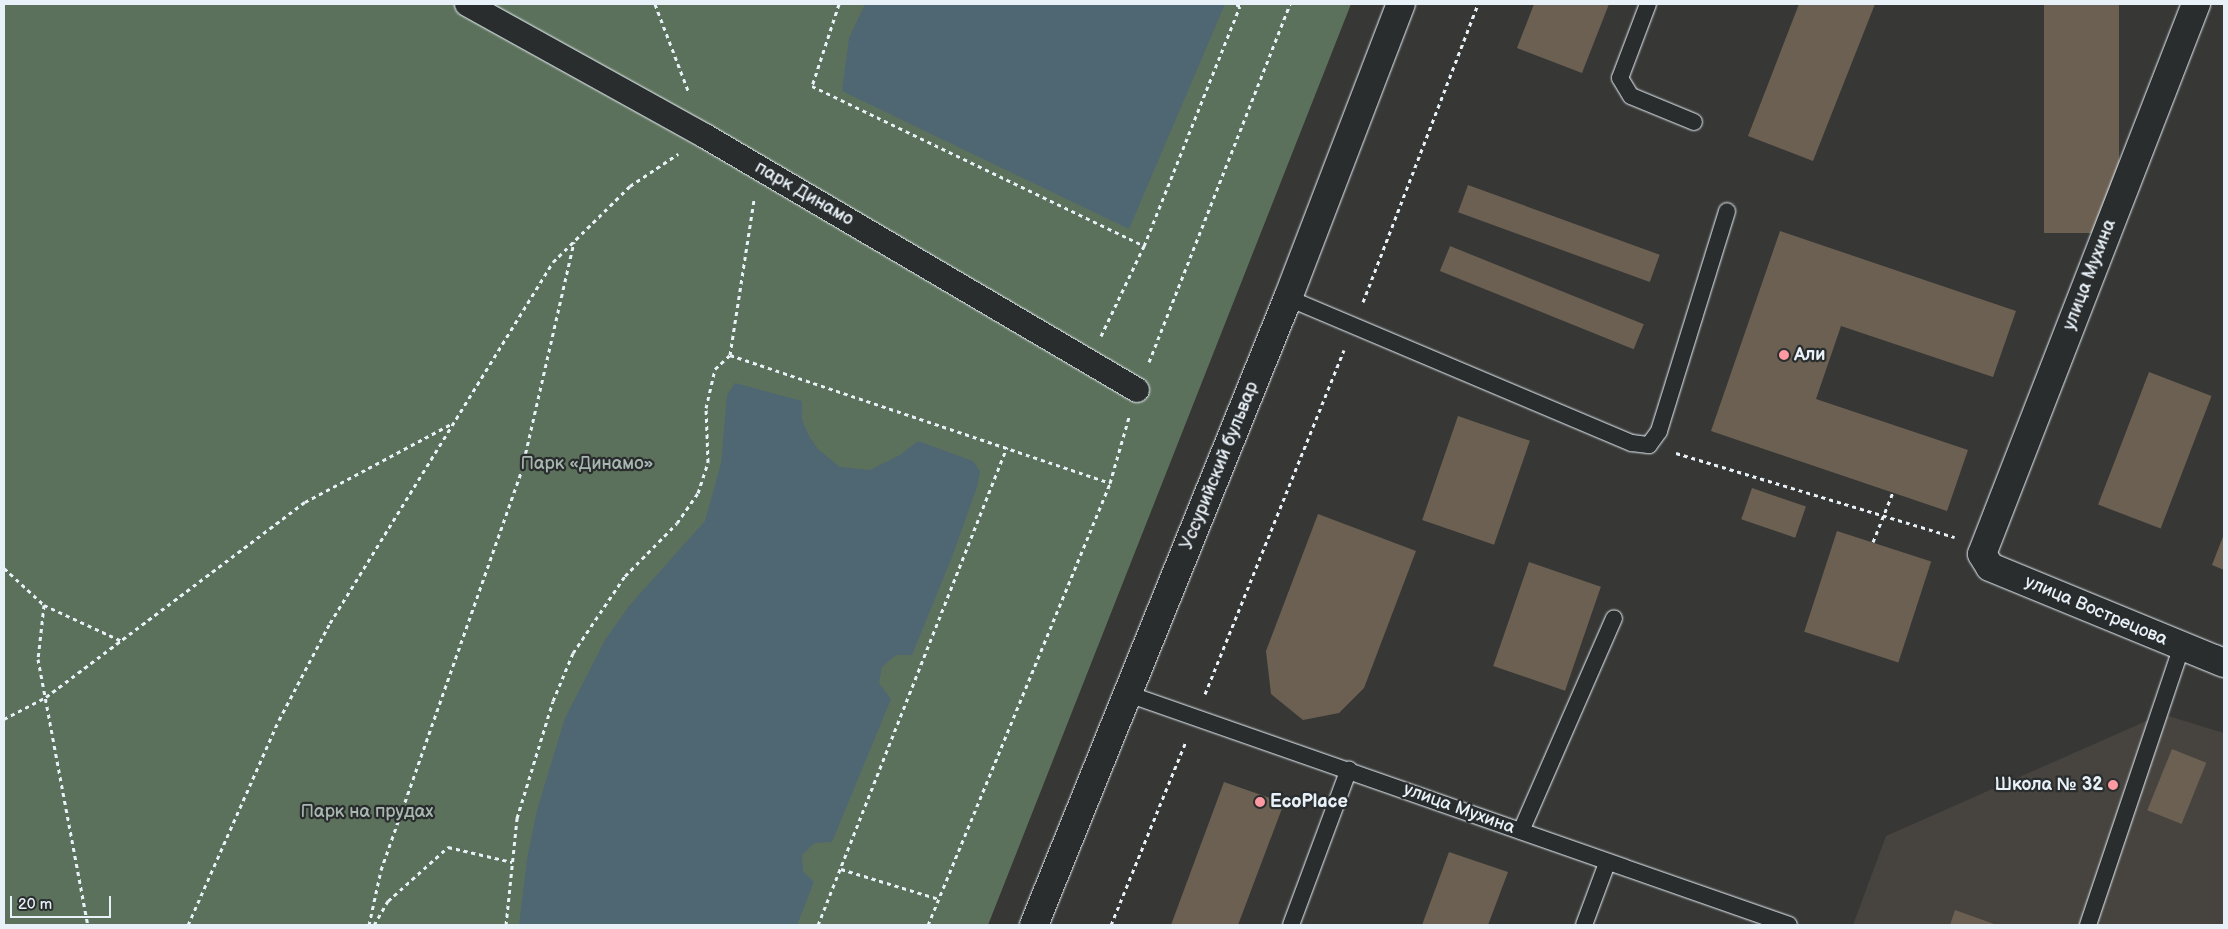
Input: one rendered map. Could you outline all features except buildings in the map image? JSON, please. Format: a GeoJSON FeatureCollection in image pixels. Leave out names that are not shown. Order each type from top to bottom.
{"type":"FeatureCollection","features":[{"type":"Feature","properties":{"kind":"street","name":"парк Динамо"},"geometry":{"type":"LineString","coordinates":[[467,4],[705,136],[1137,390]]}},
{"type":"Feature","properties":{"kind":"street","name":"Уссурийский бульвар"},"geometry":{"type":"LineString","coordinates":[[1034,925],[1288,298],[1401,4]]}},
{"type":"Feature","properties":{"kind":"street","name":"улица Мухина"},"geometry":{"type":"LineString","coordinates":[[1984,546],[2196,4]]}},
{"type":"Feature","properties":{"kind":"street","name":"улица Вострецова"},"geometry":{"type":"LineString","coordinates":[[1984,546],[1982,554],[1990,567],[2224,663]]}},
{"type":"Feature","properties":{"kind":"lane"},"geometry":{"type":"LineString","coordinates":[[1648,4],[1620,78],[1631,96],[1694,122]]}},
{"type":"Feature","properties":{"kind":"lane"},"geometry":{"type":"LineString","coordinates":[[1288,298],[1632,444],[1649,444],[1659,431],[1727,211]]}},
{"type":"Feature","properties":{"kind":"lane"},"geometry":{"type":"LineString","coordinates":[[1521,831],[1614,618]]}},
{"type":"Feature","properties":{"kind":"lane"},"geometry":{"type":"LineString","coordinates":[[2088,925],[2182,646]]}},
{"type":"Feature","properties":{"kind":"lane","name":"улица Мухина"},"geometry":{"type":"LineString","coordinates":[[1128,694],[1349,769],[1607,863],[1788,925]]}},
{"type":"Feature","properties":{"kind":"lane"},"geometry":{"type":"LineString","coordinates":[[1291,925],[1349,769]]}},
{"type":"Feature","properties":{"kind":"lane"},"geometry":{"type":"LineString","coordinates":[[1584,925],[1607,863]]}},
{"type":"Feature","properties":{"kind":"path"},"geometry":{"type":"LineString","coordinates":[[188,925],[279,720],[330,622],[553,262],[630,186],[705,136],[655,4]]}},
{"type":"Feature","properties":{"kind":"path"},"geometry":{"type":"LineString","coordinates":[[839,4],[812,86],[1144,246]]}},
{"type":"Feature","properties":{"kind":"path"},"geometry":{"type":"LineString","coordinates":[[1089,362],[1144,246],[1240,5],[1235,4]]}},
{"type":"Feature","properties":{"kind":"path"},"geometry":{"type":"LineString","coordinates":[[928,925],[1110,483],[1137,390],[1290,4]]}},
{"type":"Feature","properties":{"kind":"path"},"geometry":{"type":"LineString","coordinates":[[1111,925],[1354,325],[1478,4]]}},
{"type":"Feature","properties":{"kind":"path"},"geometry":{"type":"LineString","coordinates":[[506,925],[517,818],[552,701],[573,653],[625,576],[677,524],[698,493],[708,462],[706,408],[715,369],[730,355],[760,168]]}},
{"type":"Feature","properties":{"kind":"path"},"geometry":{"type":"LineString","coordinates":[[369,925],[381,870],[522,469],[574,241]]}},
{"type":"Feature","properties":{"kind":"path"},"geometry":{"type":"LineString","coordinates":[[730,355],[1110,483]]}},
{"type":"Feature","properties":{"kind":"path"},"geometry":{"type":"LineString","coordinates":[[4,719],[46,697],[306,502],[454,422]]}},
{"type":"Feature","properties":{"kind":"path"},"geometry":{"type":"LineString","coordinates":[[1649,444],[1984,546]]}},
{"type":"Feature","properties":{"kind":"path"},"geometry":{"type":"LineString","coordinates":[[818,925],[1007,447]]}},
{"type":"Feature","properties":{"kind":"path"},"geometry":{"type":"LineString","coordinates":[[1873,542],[1894,492]]}},
{"type":"Feature","properties":{"kind":"path"},"geometry":{"type":"LineString","coordinates":[[4,568],[44,605],[122,641]]}},
{"type":"Feature","properties":{"kind":"path"},"geometry":{"type":"LineString","coordinates":[[44,605],[38,660],[88,925]]}},
{"type":"Feature","properties":{"kind":"path"},"geometry":{"type":"LineString","coordinates":[[374,925],[388,901],[448,846],[512,862]]}},
{"type":"Feature","properties":{"kind":"path"},"geometry":{"type":"LineString","coordinates":[[841,869],[939,899]]}},
{"type":"Feature","properties":{"kind":"shaded area","name":"Школа № 32"},"geometry":{"type":"Polygon","coordinates":[[[2162,714],[2224,733],[2224,925],[1853,925],[1886,836],[2162,714]]]}},
{"type":"Feature","properties":{"kind":"green space","name":"Парк «Динамо»"},"geometry":{"type":"Polygon","coordinates":[[[4,4],[1351,4],[988,925],[4,925],[4,4]]]}},
{"type":"Feature","properties":{"kind":"water"},"geometry":{"type":"Polygon","coordinates":[[[865,4],[1225,4],[1129,229],[842,91],[849,38],[865,4]]]}},
{"type":"Feature","properties":{"kind":"water"},"geometry":{"type":"Polygon","coordinates":[[[735,383],[802,401],[802,420],[809,436],[818,449],[840,467],[870,470],[900,455],[918,441],[973,461],[980,471],[977,487],[952,557],[912,655],[896,655],[882,667],[879,683],[891,699],[832,842],[815,843],[802,855],[803,871],[814,882],[797,925],[519,925],[527,859],[537,810],[565,718],[605,640],[629,606],[705,521],[721,463],[727,395],[735,383]]]}},
{"type":"Feature","properties":{"kind":"place","name":"Али"},"geometry":{"type":"Point","coordinates":[1784,355]}},
{"type":"Feature","properties":{"kind":"place","name":"Школа № 32"},"geometry":{"type":"Point","coordinates":[2113,785]}},
{"type":"Feature","properties":{"kind":"place","name":"EcoPlace"},"geometry":{"type":"Point","coordinates":[1260,802]}},
{"type":"Feature","properties":{"kind":"park label","name":"Парк на прудах"},"geometry":{"type":"Point","coordinates":[367,812]}}]}
